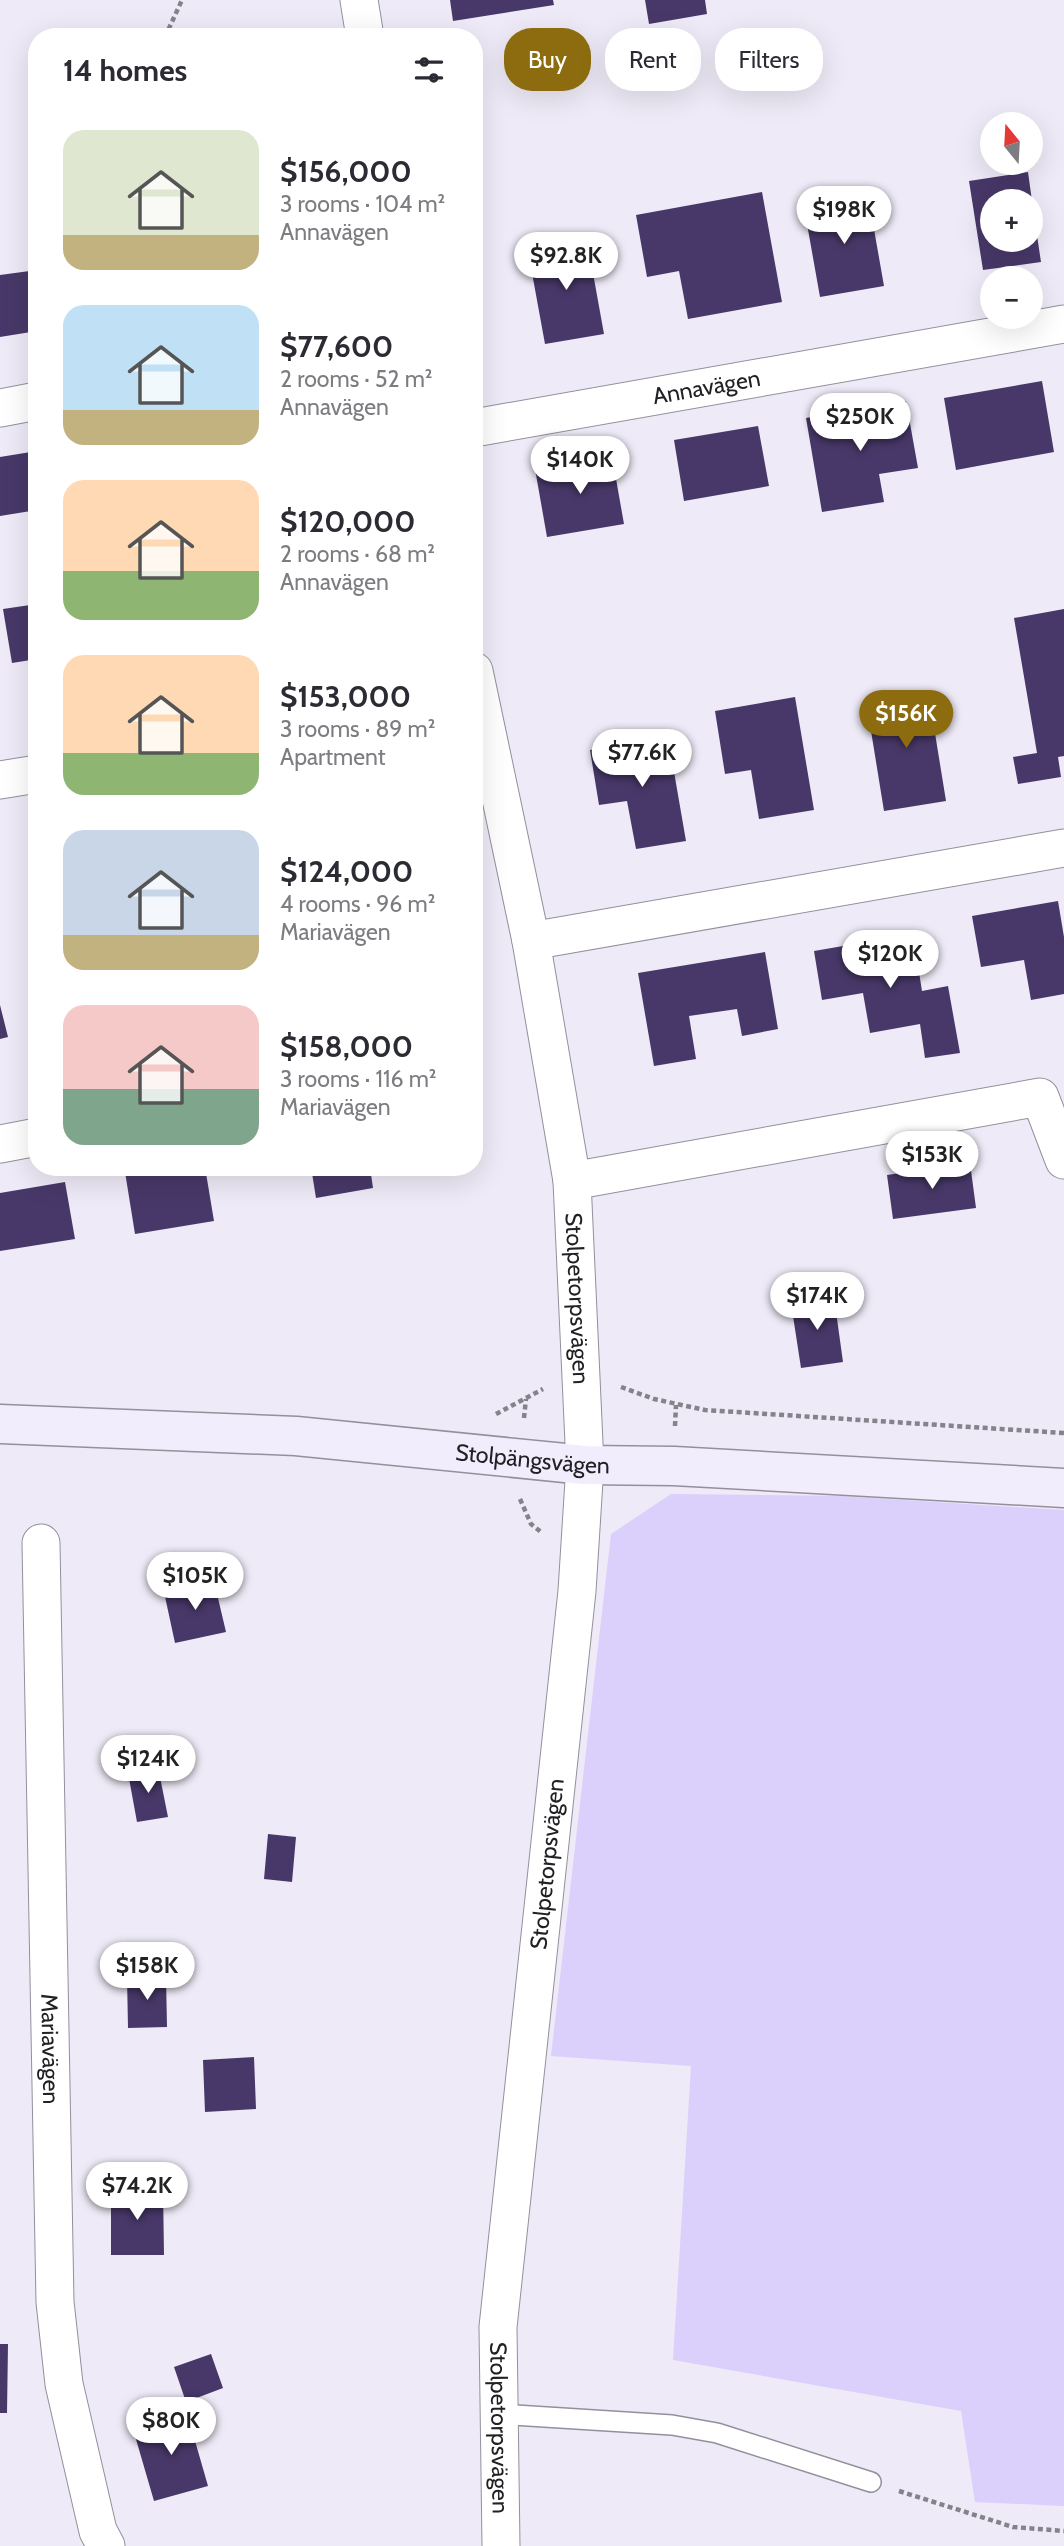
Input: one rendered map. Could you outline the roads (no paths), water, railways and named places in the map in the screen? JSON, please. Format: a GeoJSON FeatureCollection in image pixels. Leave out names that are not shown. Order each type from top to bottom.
{"type":"FeatureCollection","features":[{"type":"Feature","properties":{"kind":"main road","name":"Stolpängsvägen"},"geometry":{"type":"LineString","coordinates":[[0,1424],[296,1436],[585,1465],[674,1466],[1064,1488]]}},
{"type":"Feature","properties":{"kind":"street"},"geometry":{"type":"LineString","coordinates":[[359,0],[364,28]]}},
{"type":"Feature","properties":{"kind":"street","name":"Annavägen"},"geometry":{"type":"LineString","coordinates":[[483,426],[1064,324]]}},
{"type":"Feature","properties":{"kind":"street"},"geometry":{"type":"LineString","coordinates":[[0,408],[28,403]]}},
{"type":"Feature","properties":{"kind":"street","name":"Stolpetorpsvägen"},"geometry":{"type":"LineString","coordinates":[[483,719],[531,940],[572,1181],[585,1465],[577,1591],[498,2327],[501,2546]]}},
{"type":"Feature","properties":{"kind":"street"},"geometry":{"type":"LineString","coordinates":[[0,780],[28,775]]}},
{"type":"Feature","properties":{"kind":"street"},"geometry":{"type":"LineString","coordinates":[[531,940],[1064,848]]}},
{"type":"Feature","properties":{"kind":"street","name":"Stolpetorpsvägen"},"geometry":{"type":"LineString","coordinates":[[572,1181],[1040,1097],[1064,1160]]}},
{"type":"Feature","properties":{"kind":"street"},"geometry":{"type":"LineString","coordinates":[[0,1144],[28,1139]]}},
{"type":"Feature","properties":{"kind":"street","name":"Mariavägen"},"geometry":{"type":"LineString","coordinates":[[41,1543],[55,2302],[64,2384],[97,2531],[106,2546]]}},
{"type":"Feature","properties":{"kind":"lane"},"geometry":{"type":"LineString","coordinates":[[498,2414],[672,2425],[717,2433],[871,2482]]}}]}
